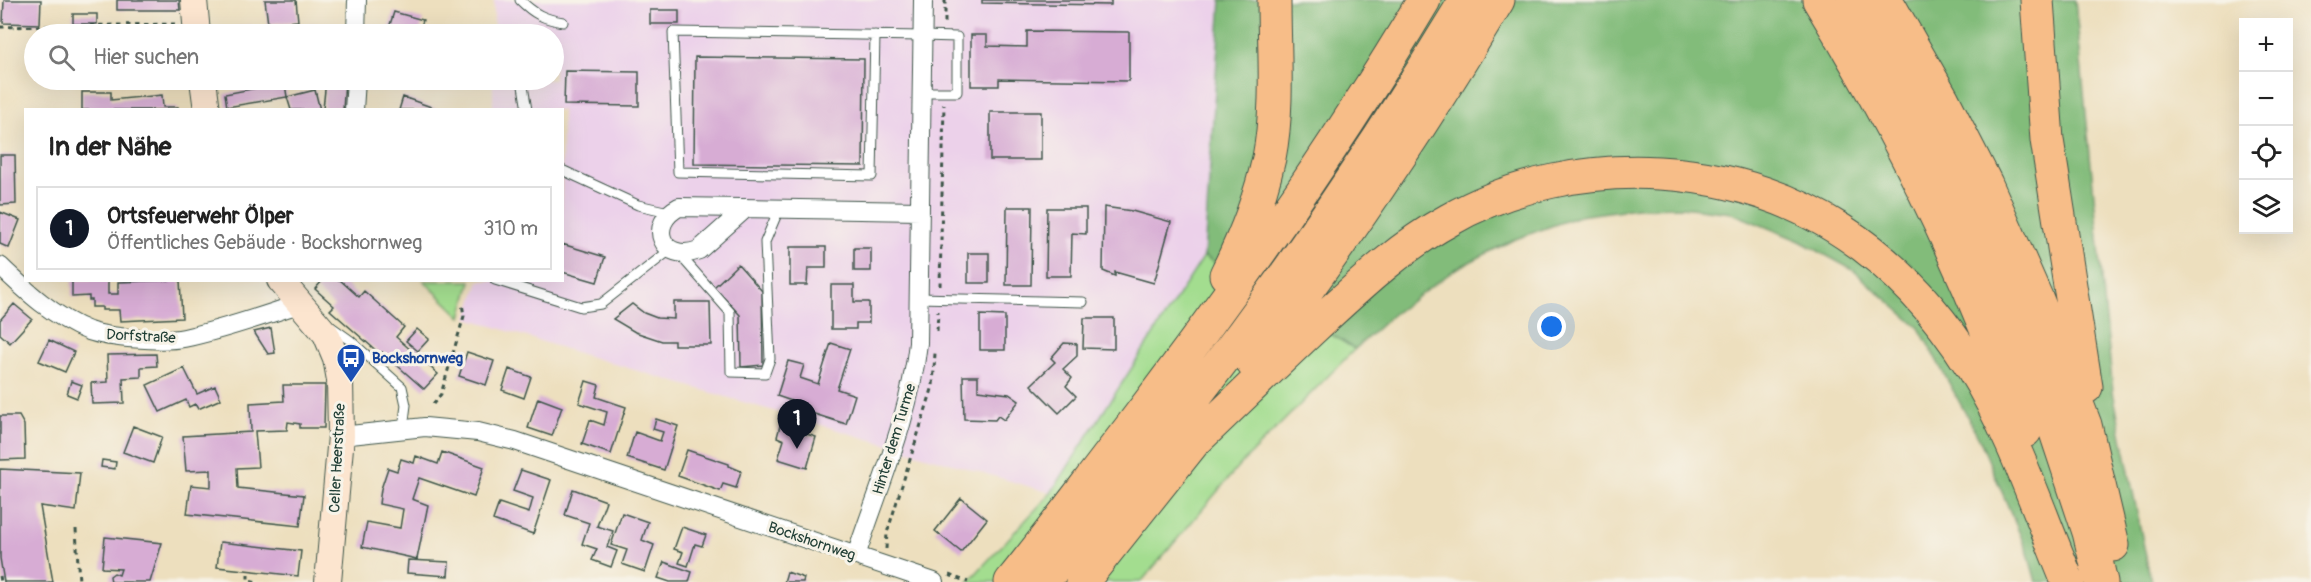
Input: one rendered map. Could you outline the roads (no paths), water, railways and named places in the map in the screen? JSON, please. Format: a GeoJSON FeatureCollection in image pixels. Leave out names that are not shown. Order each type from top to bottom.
{"type":"FeatureCollection","features":[{"type":"Feature","properties":{"kind":"highway"},"geometry":{"type":"LineString","coordinates":[[1050,576],[1176,368],[1237,254],[1259,197],[1269,155],[1274,111],[1274,0]]}},
{"type":"Feature","properties":{"kind":"highway"},"geometry":{"type":"LineString","coordinates":[[1176,368],[1277,229],[1376,81],[1424,0]]}},
{"type":"Feature","properties":{"kind":"highway"},"geometry":{"type":"LineString","coordinates":[[1050,576],[1221,362],[1300,254],[1432,56],[1466,0]]}},
{"type":"Feature","properties":{"kind":"highway"},"geometry":{"type":"LineString","coordinates":[[1196,440],[1358,221],[1457,69],[1498,0]]}},
{"type":"Feature","properties":{"kind":"highway"},"geometry":{"type":"LineString","coordinates":[[1820,0],[1912,166],[1973,298],[2024,428],[2073,582]]}},
{"type":"Feature","properties":{"kind":"highway"},"geometry":{"type":"LineString","coordinates":[[1853,0],[1932,144],[1993,272],[2050,414],[2089,532],[2102,582]]}},
{"type":"Feature","properties":{"kind":"highway"},"geometry":{"type":"LineString","coordinates":[[1886,0],[1943,100],[1986,184],[2038,302],[2085,425],[2121,582]]}},
{"type":"Feature","properties":{"kind":"highway"},"geometry":{"type":"LineString","coordinates":[[2037,0],[2047,140],[2086,390],[2085,425]]}},
{"type":"Feature","properties":{"kind":"highway"},"geometry":{"type":"LineString","coordinates":[[1050,576],[1358,287],[1421,237],[1475,206],[1543,184],[1610,173],[1677,174],[1706,179],[1778,198],[1814,214],[1873,252],[1913,290],[1971,367],[2004,427],[2068,582]]}},
{"type":"Feature","properties":{"kind":"main road"},"geometry":{"type":"LineString","coordinates":[[191,24],[194,0]]}},
{"type":"Feature","properties":{"kind":"main road"},"geometry":{"type":"LineString","coordinates":[[204,90],[207,108]]}},
{"type":"Feature","properties":{"kind":"main road","name":"Celler Heerstraße"},"geometry":{"type":"LineString","coordinates":[[282,282],[326,334],[336,357],[340,380],[341,436],[328,582]]}},
{"type":"Feature","properties":{"kind":"street"},"geometry":{"type":"LineString","coordinates":[[356,24],[357,0]]}},
{"type":"Feature","properties":{"kind":"street","name":"Hinter dem Turme"},"geometry":{"type":"LineString","coordinates":[[856,556],[900,430],[909,396],[918,343],[923,0]]}},
{"type":"Feature","properties":{"kind":"street"},"geometry":{"type":"LineString","coordinates":[[354,108],[355,90]]}},
{"type":"Feature","properties":{"kind":"street"},"geometry":{"type":"LineString","coordinates":[[746,208],[699,250],[690,253],[675,252],[662,242],[663,221],[669,212],[679,207],[746,208],[779,209],[920,211]]}},
{"type":"Feature","properties":{"kind":"street","name":"Dorfstraße"},"geometry":{"type":"LineString","coordinates":[[0,266],[22,287],[66,319],[110,338],[182,339],[299,304]]}},
{"type":"Feature","properties":{"kind":"street","name":"Bockshornweg"},"geometry":{"type":"LineString","coordinates":[[341,436],[425,427],[478,432],[515,441],[934,582]]}},
{"type":"Feature","properties":{"kind":"lane"},"geometry":{"type":"LineString","coordinates":[[520,0],[532,13],[547,20],[563,22]]}},
{"type":"Feature","properties":{"kind":"lane"},"geometry":{"type":"LineString","coordinates":[[875,35],[872,176],[678,172],[673,32],[875,35],[957,37],[957,92],[921,92]]}},
{"type":"Feature","properties":{"kind":"lane"},"geometry":{"type":"LineString","coordinates":[[524,90],[527,108]]}},
{"type":"Feature","properties":{"kind":"lane"},"geometry":{"type":"LineString","coordinates":[[564,171],[638,205],[669,212]]}},
{"type":"Feature","properties":{"kind":"lane"},"geometry":{"type":"LineString","coordinates":[[501,282],[581,307],[602,304],[675,252],[730,312],[731,372],[765,373],[770,359],[765,242],[779,209]]}},
{"type":"Feature","properties":{"kind":"lane"},"geometry":{"type":"LineString","coordinates":[[918,298],[1083,302]]}},
{"type":"Feature","properties":{"kind":"lane"},"geometry":{"type":"LineString","coordinates":[[299,304],[351,341],[402,387],[406,405],[403,428]]}},
{"type":"Feature","properties":{"kind":"place","name":"Bockshornweg"},"geometry":{"type":"Point","coordinates":[351,384]}},
{"type":"Feature","properties":{"kind":"place","name":"Ortsfeuerwehr Ölper"},"geometry":{"type":"Point","coordinates":[797,449]}}]}
